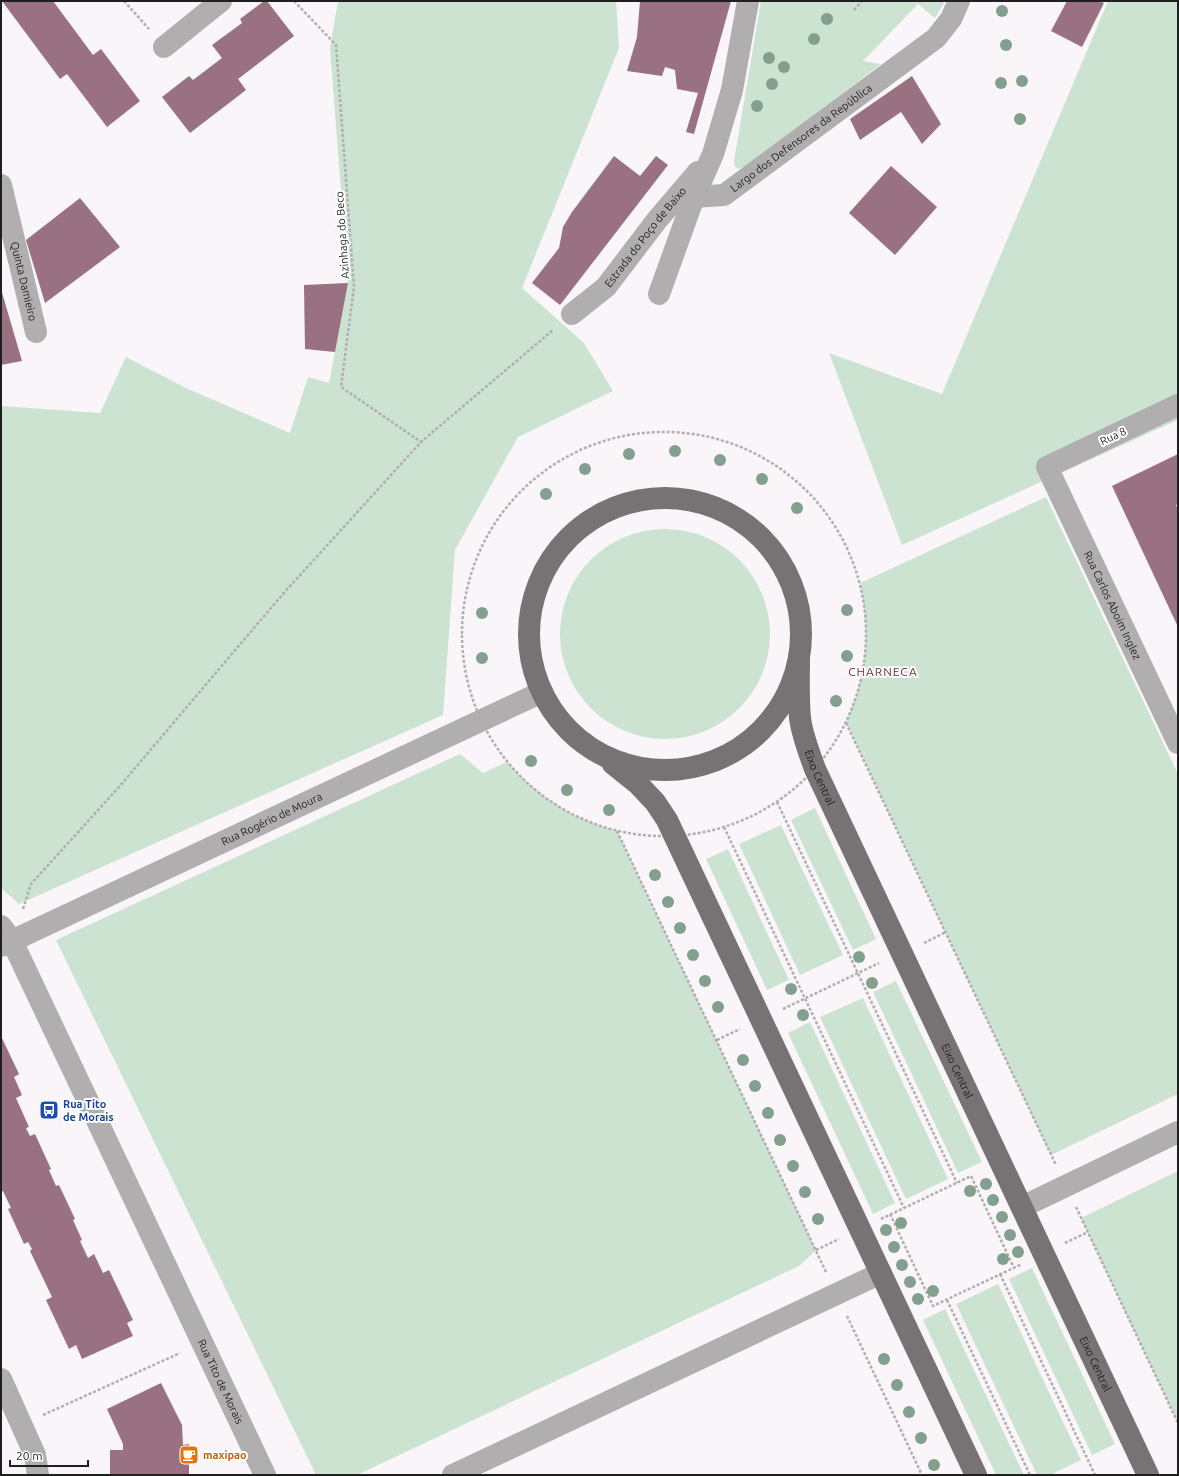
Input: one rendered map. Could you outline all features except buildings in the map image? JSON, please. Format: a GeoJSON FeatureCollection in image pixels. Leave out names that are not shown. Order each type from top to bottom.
{"type":"FeatureCollection","features":[{"type":"Feature","properties":{"kind":"main road"},"geometry":{"type":"LineString","coordinates":[[603,756],[640,768],[659,770],[698,766],[716,760],[734,751],[750,740],[764,727],[776,712],[786,695],[794,677],[799,658],[801,639],[797,601],[791,582],[783,565],[771,548],[758,534],[727,512],[690,500],[677,498],[651,498],[614,508],[596,516],[580,528],[553,556],[543,572],[536,590],[531,609],[529,629],[529,648],[533,667],[547,703],[558,719],[586,746],[603,756],[638,784],[655,802],[667,820],[976,1475]]}},
{"type":"Feature","properties":{"kind":"main road","name":"Eixo Central"},"geometry":{"type":"LineString","coordinates":[[799,658],[798,690],[800,718],[806,743],[815,768],[1148,1475]]}},
{"type":"Feature","properties":{"kind":"street"},"geometry":{"type":"LineString","coordinates":[[164,47],[221,1]]}},
{"type":"Feature","properties":{"kind":"street"},"geometry":{"type":"LineString","coordinates":[[659,294],[694,198],[713,154],[732,90],[748,1]]}},
{"type":"Feature","properties":{"kind":"street","name":"Largo dos Defensores da República"},"geometry":{"type":"LineString","coordinates":[[694,198],[724,195],[936,38],[951,19],[958,1]]}},
{"type":"Feature","properties":{"kind":"street","name":"Estrada do Poço de Baixo"},"geometry":{"type":"LineString","coordinates":[[572,314],[606,287],[657,220],[713,154]]}},
{"type":"Feature","properties":{"kind":"street","name":"Quinta Damieiro"},"geometry":{"type":"LineString","coordinates":[[1,185],[36,332]]}},
{"type":"Feature","properties":{"kind":"street","name":"Rua 8"},"geometry":{"type":"LineString","coordinates":[[1047,467],[1178,405]]}},
{"type":"Feature","properties":{"kind":"street","name":"Rua Carlos Aboim Inglez"},"geometry":{"type":"LineString","coordinates":[[1047,467],[1178,743]]}},
{"type":"Feature","properties":{"kind":"street","name":"Rua Rogério de Moura"},"geometry":{"type":"LineString","coordinates":[[5,938],[542,692]]}},
{"type":"Feature","properties":{"kind":"street","name":"Rua Tito de Morais"},"geometry":{"type":"LineString","coordinates":[[5,938],[203,1342],[265,1475]]}},
{"type":"Feature","properties":{"kind":"street"},"geometry":{"type":"LineString","coordinates":[[1022,1207],[1178,1132]]}},
{"type":"Feature","properties":{"kind":"street"},"geometry":{"type":"LineString","coordinates":[[453,1475],[881,1273]]}},
{"type":"Feature","properties":{"kind":"street"},"geometry":{"type":"LineString","coordinates":[[1,1379],[35,1454],[38,1475]]}},
{"type":"Feature","properties":{"kind":"path"},"geometry":{"type":"LineString","coordinates":[[124,1],[164,47]]}},
{"type":"Feature","properties":{"kind":"path","name":"Azinhaga do Beco"},"geometry":{"type":"LineString","coordinates":[[294,1],[336,45],[354,287],[341,387],[421,442]]}},
{"type":"Feature","properties":{"kind":"path"},"geometry":{"type":"LineString","coordinates":[[854,10],[862,1]]}},
{"type":"Feature","properties":{"kind":"path"},"geometry":{"type":"LineString","coordinates":[[5,938],[31,884],[119,787],[282,595],[421,442],[572,314]]}},
{"type":"Feature","properties":{"kind":"path"},"geometry":{"type":"LineString","coordinates":[[651,432],[680,432],[708,436],[736,445],[763,457],[787,472],[809,492],[844,539],[857,572],[863,593],[866,622],[866,651],[862,678],[854,705],[838,738],[815,768],[790,793],[758,813],[724,827],[694,834],[675,836],[653,836],[617,831],[600,826],[574,816],[550,802],[527,783],[499,751],[481,720],[469,687],[463,655],[462,624],[466,595],[474,567],[486,539],[496,522],[516,497],[532,482],[553,466],[577,452],[601,442],[622,436],[651,432]]}},
{"type":"Feature","properties":{"kind":"path"},"geometry":{"type":"LineString","coordinates":[[846,722],[1178,1423]]}},
{"type":"Feature","properties":{"kind":"path"},"geometry":{"type":"LineString","coordinates":[[776,802],[957,1183]]}},
{"type":"Feature","properties":{"kind":"path"},"geometry":{"type":"LineString","coordinates":[[724,827],[904,1208]]}},
{"type":"Feature","properties":{"kind":"path"},"geometry":{"type":"LineString","coordinates":[[617,831],[922,1475]]}},
{"type":"Feature","properties":{"kind":"path"},"geometry":{"type":"LineString","coordinates":[[717,1040],[946,932]]}},
{"type":"Feature","properties":{"kind":"path"},"geometry":{"type":"LineString","coordinates":[[816,1250],[971,1176],[1014,1268]]}},
{"type":"Feature","properties":{"kind":"path"},"geometry":{"type":"LineString","coordinates":[[890,1214],[933,1306],[1088,1232]]}},
{"type":"Feature","properties":{"kind":"path"},"geometry":{"type":"LineString","coordinates":[[1000,1274],[1095,1475]]}},
{"type":"Feature","properties":{"kind":"path"},"geometry":{"type":"LineString","coordinates":[[947,1300],[1030,1475]]}},
{"type":"Feature","properties":{"kind":"path"},"geometry":{"type":"LineString","coordinates":[[22,1424],[203,1342]]}},
{"type":"Feature","properties":{"kind":"green space"},"geometry":{"type":"Polygon","coordinates":[[[338,1],[616,1],[619,48],[522,288],[584,343],[613,391],[518,437],[455,550],[443,715],[19,904],[1,888],[1,406],[100,413],[126,357],[186,388],[290,433],[308,377],[329,383],[348,283],[330,48],[338,1]]]}},
{"type":"Feature","properties":{"kind":"green space"},"geometry":{"type":"Polygon","coordinates":[[[761,1],[945,1],[935,18],[918,4],[863,61],[881,64],[746,167],[738,169],[735,167],[734,161],[761,1]]]}},
{"type":"Feature","properties":{"kind":"green space"},"geometry":{"type":"Polygon","coordinates":[[[1108,1],[1178,1],[1178,420],[902,545],[829,353],[942,394],[1108,1]]]}},
{"type":"Feature","properties":{"kind":"green space"},"geometry":{"type":"Polygon","coordinates":[[[1046,497],[1178,774],[1178,1094],[1051,1155],[846,722],[859,688],[865,654],[865,619],[860,583],[1046,497]]]}},
{"type":"Feature","properties":{"kind":"green space"},"geometry":{"type":"Polygon","coordinates":[[[665,529],[685,531],[714,541],[732,553],[746,567],[762,594],[768,614],[770,634],[768,654],[758,683],[746,701],[732,715],[705,731],[685,737],[665,739],[645,737],[616,727],[598,715],[584,701],[568,674],[562,654],[560,634],[562,614],[572,585],[584,567],[598,553],[625,537],[645,531],[665,529]]]}},
{"type":"Feature","properties":{"kind":"green space"},"geometry":{"type":"Polygon","coordinates":[[[460,754],[483,773],[507,762],[519,775],[556,805],[584,819],[617,831],[816,1250],[799,1266],[357,1475],[316,1475],[56,940],[460,754]]]}},
{"type":"Feature","properties":{"kind":"green space"},"geometry":{"type":"Polygon","coordinates":[[[815,808],[876,939],[853,950],[791,820],[815,808]]]}},
{"type":"Feature","properties":{"kind":"green space"},"geometry":{"type":"Polygon","coordinates":[[[781,825],[843,955],[800,975],[739,844],[781,825]]]}},
{"type":"Feature","properties":{"kind":"green space"},"geometry":{"type":"Polygon","coordinates":[[[728,849],[789,980],[767,990],[706,859],[728,849]]]}},
{"type":"Feature","properties":{"kind":"green space"},"geometry":{"type":"Polygon","coordinates":[[[896,981],[982,1162],[958,1173],[873,992],[896,981]]]}},
{"type":"Feature","properties":{"kind":"green space"},"geometry":{"type":"Polygon","coordinates":[[[863,998],[948,1179],[906,1199],[820,1017],[863,998]]]}},
{"type":"Feature","properties":{"kind":"green space"},"geometry":{"type":"Polygon","coordinates":[[[810,1022],[895,1203],[873,1214],[788,1033],[810,1022]]]}},
{"type":"Feature","properties":{"kind":"green space"},"geometry":{"type":"Polygon","coordinates":[[[1178,1171],[1178,1423],[1081,1218],[1178,1171]]]}},
{"type":"Feature","properties":{"kind":"green space"},"geometry":{"type":"Polygon","coordinates":[[[1032,1268],[1115,1444],[1092,1455],[1009,1279],[1032,1268]]]}},
{"type":"Feature","properties":{"kind":"green space"},"geometry":{"type":"Polygon","coordinates":[[[998,1284],[1081,1460],[1050,1475],[1037,1475],[956,1304],[998,1284]]]}},
{"type":"Feature","properties":{"kind":"green space"},"geometry":{"type":"Polygon","coordinates":[[[945,1309],[1024,1475],[996,1475],[923,1320],[945,1309]]]}},
{"type":"Feature","properties":{"kind":"place","name":"Rua Tito de Morais"},"geometry":{"type":"Point","coordinates":[49,1110]}},
{"type":"Feature","properties":{"kind":"place","name":"maxipao"},"geometry":{"type":"Point","coordinates":[189,1455]}},
{"type":"Feature","properties":{"kind":"district","name":"CHARNECA"},"geometry":{"type":"Point","coordinates":[883,671]}}]}
